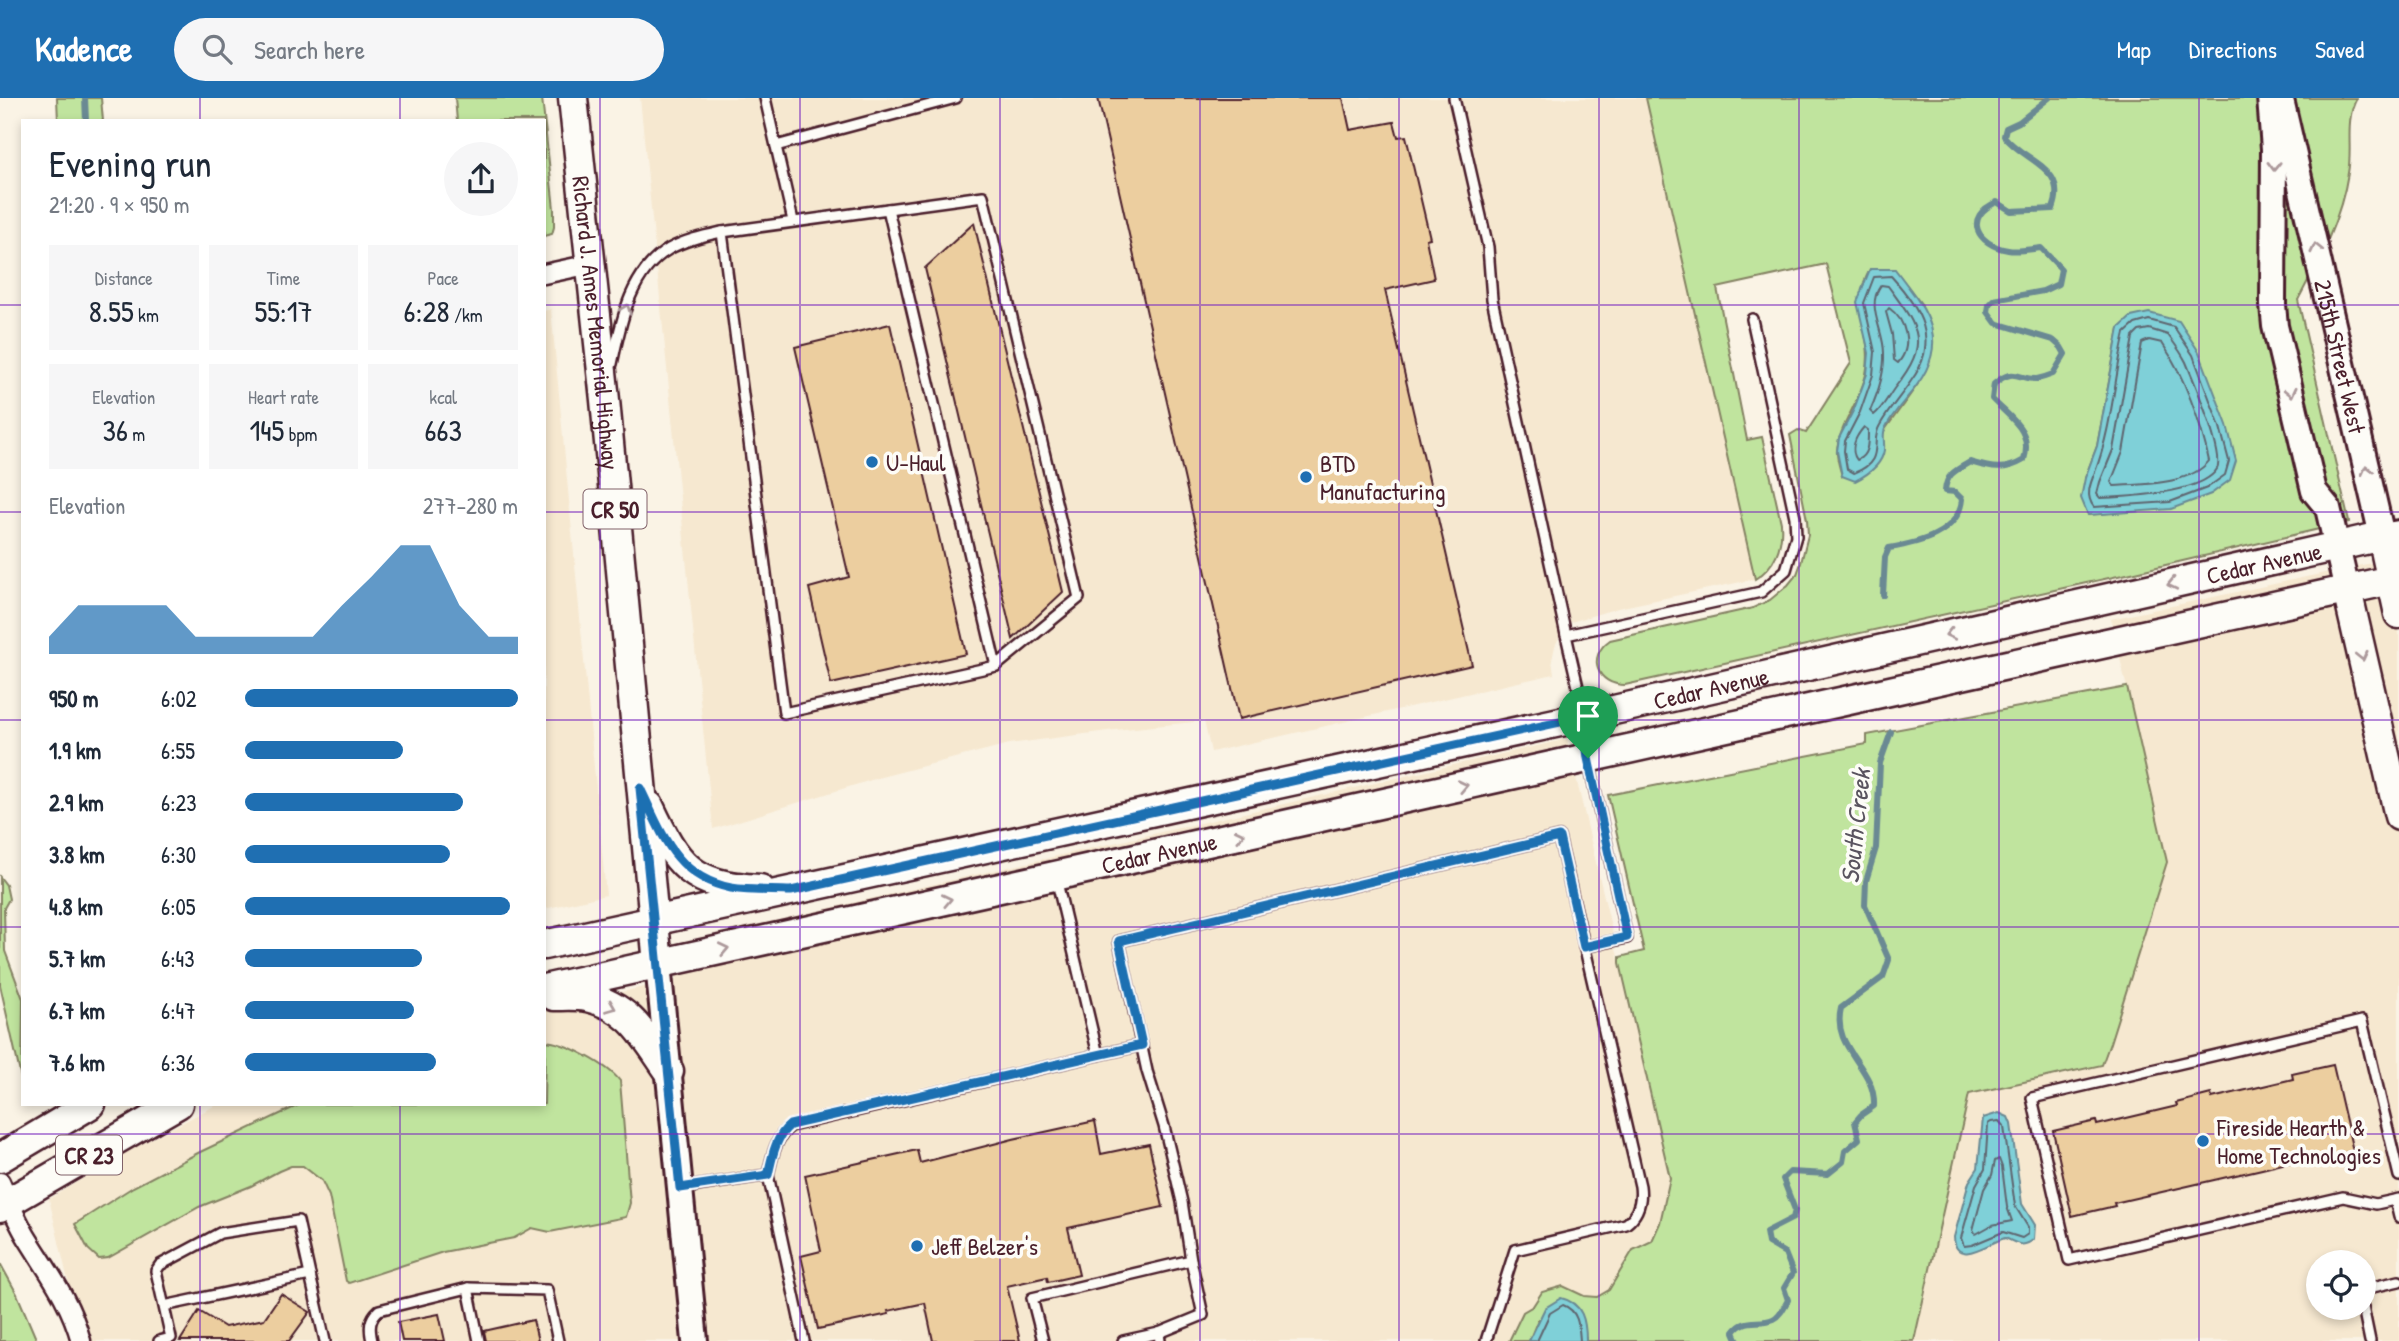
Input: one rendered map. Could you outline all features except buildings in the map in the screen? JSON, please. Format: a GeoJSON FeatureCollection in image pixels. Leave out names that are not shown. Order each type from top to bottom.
{"type":"FeatureCollection","features":[{"type":"Feature","properties":{"kind":"main road","name":"Richard J. Ames Memorial Highway"},"geometry":{"type":"LineString","coordinates":[[573,98],[605,400],[658,964]]}},
{"type":"Feature","properties":{"kind":"main road","name":"Cedar Avenue"},"geometry":{"type":"LineString","coordinates":[[546,945],[1583,717],[2391,535]]}},
{"type":"Feature","properties":{"kind":"main road","name":"215th Street West"},"geometry":{"type":"LineString","coordinates":[[2391,535],[2399,614]]}},
{"type":"Feature","properties":{"kind":"main road","name":"Cedar Avenue"},"geometry":{"type":"LineString","coordinates":[[546,989],[2395,579]]}},
{"type":"Feature","properties":{"kind":"main road"},"geometry":{"type":"LineString","coordinates":[[2347,590],[2399,816]]}},
{"type":"Feature","properties":{"kind":"main road"},"geometry":{"type":"LineString","coordinates":[[640,788],[674,855],[690,871],[731,888],[791,891]]}},
{"type":"Feature","properties":{"kind":"main road"},"geometry":{"type":"LineString","coordinates":[[546,996],[586,997],[621,1010],[639,1029],[669,1071]]}},
{"type":"Feature","properties":{"kind":"main road","name":"CR 23"},"geometry":{"type":"LineString","coordinates":[[0,1158],[88,1106]]}},
{"type":"Feature","properties":{"kind":"main road","name":"CR 23"},"geometry":{"type":"LineString","coordinates":[[3,1197],[174,1106]]}},
{"type":"Feature","properties":{"kind":"street"},"geometry":{"type":"LineString","coordinates":[[2270,98],[2274,149],[2272,277],[2276,326],[2314,491],[2328,508],[2347,590]]}},
{"type":"Feature","properties":{"kind":"street","name":"215th Street West"},"geometry":{"type":"LineString","coordinates":[[2281,98],[2391,535]]}},
{"type":"Feature","properties":{"kind":"street"},"geometry":{"type":"LineString","coordinates":[[546,274],[591,264]]}},
{"type":"Feature","properties":{"kind":"street"},"geometry":{"type":"LineString","coordinates":[[658,964],[695,1341]]}},
{"type":"Feature","properties":{"kind":"street"},"geometry":{"type":"LineString","coordinates":[[3,1197],[65,1297],[81,1341]]}},
{"type":"Feature","properties":{"kind":"lane"},"geometry":{"type":"LineString","coordinates":[[765,98],[793,221]]}},
{"type":"Feature","properties":{"kind":"lane"},"geometry":{"type":"LineString","coordinates":[[776,146],[956,98]]}},
{"type":"Feature","properties":{"kind":"lane"},"geometry":{"type":"LineString","coordinates":[[1454,98],[1488,247],[1492,299],[1566,635],[1583,717],[1588,758],[1627,937],[1584,947]]}},
{"type":"Feature","properties":{"kind":"lane"},"geometry":{"type":"LineString","coordinates":[[605,400],[621,320],[634,288],[649,266],[669,249],[695,238],[722,232],[983,196],[1079,597],[996,666],[783,713],[722,232]]}},
{"type":"Feature","properties":{"kind":"lane"},"geometry":{"type":"LineString","coordinates":[[888,209],[996,666]]}},
{"type":"Feature","properties":{"kind":"lane"},"geometry":{"type":"LineString","coordinates":[[1566,635],[1761,592],[1786,570],[1796,536],[1795,517],[1752,318]]}},
{"type":"Feature","properties":{"kind":"lane"},"geometry":{"type":"LineString","coordinates":[[1123,1341],[1159,1337],[1203,1315],[1182,1202],[1164,1126],[1147,1071],[1119,941],[1559,837],[1640,1186],[1640,1204],[1633,1219],[1626,1224],[1515,1250],[1486,1341]]}},
{"type":"Feature","properties":{"kind":"lane"},"geometry":{"type":"LineString","coordinates":[[1056,876],[1098,1055]]}},
{"type":"Feature","properties":{"kind":"lane"},"geometry":{"type":"LineString","coordinates":[[2399,1176],[2362,1021],[2032,1098],[2069,1260],[2343,1197],[2376,1205],[2397,1200],[2399,1217]]}},
{"type":"Feature","properties":{"kind":"lane"},"geometry":{"type":"LineString","coordinates":[[804,1341],[768,1175],[778,1139],[783,1131],[790,1125],[1142,1045]]}},
{"type":"Feature","properties":{"kind":"lane"},"geometry":{"type":"LineString","coordinates":[[680,1188],[768,1175]]}},
{"type":"Feature","properties":{"kind":"lane"},"geometry":{"type":"LineString","coordinates":[[159,1341],[172,1340],[156,1271],[164,1263],[220,1233],[298,1221],[325,1341]]}},
{"type":"Feature","properties":{"kind":"lane"},"geometry":{"type":"LineString","coordinates":[[1042,1341],[1032,1298],[1191,1260]]}},
{"type":"Feature","properties":{"kind":"lane"},"geometry":{"type":"LineString","coordinates":[[164,1306],[310,1275]]}},
{"type":"Feature","properties":{"kind":"lane"},"geometry":{"type":"LineString","coordinates":[[2376,1286],[2399,1281]]}},
{"type":"Feature","properties":{"kind":"lane"},"geometry":{"type":"LineString","coordinates":[[372,1341],[371,1319],[379,1310],[468,1288],[547,1290],[558,1341]]}},
{"type":"Feature","properties":{"kind":"lane"},"geometry":{"type":"LineString","coordinates":[[468,1288],[480,1341]]}},
{"type":"Feature","properties":{"kind":"lane"},"geometry":{"type":"LineString","coordinates":[[2366,1320],[2370,1341]]}},
{"type":"Feature","properties":{"kind":"shaded area"},"geometry":{"type":"Polygon","coordinates":[[[640,98],[1646,98],[1755,579],[1618,608],[1571,622],[1561,633],[1555,646],[1552,660],[1554,674],[1211,752],[1204,721],[1009,744],[881,777],[713,829],[640,98]]]}},
{"type":"Feature","properties":{"kind":"shaded area"},"geometry":{"type":"Polygon","coordinates":[[[551,309],[606,895],[546,909],[546,310],[551,309]]]}},
{"type":"Feature","properties":{"kind":"shaded area"},"geometry":{"type":"Polygon","coordinates":[[[2399,557],[2399,1341],[1914,1341],[1969,1094],[2102,1065],[2167,862],[2111,619],[2399,557]]]}},
{"type":"Feature","properties":{"kind":"shaded area"},"geometry":{"type":"Polygon","coordinates":[[[1567,739],[1670,1178],[1634,1341],[82,1341],[49,1199],[134,1148],[214,1106],[546,1106],[546,1009],[676,980],[673,944],[1567,739]]]}},
{"type":"Feature","properties":{"kind":"green space"},"geometry":{"type":"Polygon","coordinates":[[[57,98],[101,98],[103,119],[58,119],[57,98]]]}},
{"type":"Feature","properties":{"kind":"green space"},"geometry":{"type":"Polygon","coordinates":[[[455,98],[542,98],[544,119],[457,119],[455,98]]]}},
{"type":"Feature","properties":{"kind":"green space"},"geometry":{"type":"Polygon","coordinates":[[[1646,98],[2357,98],[2351,116],[2345,190],[2335,223],[2298,300],[2349,522],[1625,685],[1607,680],[1598,669],[1597,662],[1598,654],[1610,640],[1753,608],[1770,600],[1797,574],[1808,535],[1790,435],[1798,430],[1806,433],[1851,363],[1826,264],[1717,288],[1747,440],[1762,437],[1781,523],[1781,540],[1773,562],[1755,579],[1646,98]],[[1870,269],[1861,298],[1868,360],[1863,384],[1838,442],[1837,456],[1842,476],[1884,431],[1918,384],[1922,305],[1895,270],[1870,269]],[[2119,328],[2097,446],[2085,478],[2088,515],[2130,511],[2119,328]]]}},
{"type":"Feature","properties":{"kind":"green space"},"geometry":{"type":"Polygon","coordinates":[[[546,135],[554,209],[552,234],[546,236],[546,135]]]}},
{"type":"Feature","properties":{"kind":"green space"},"geometry":{"type":"Polygon","coordinates":[[[2127,687],[2167,862],[2110,1043],[2102,1065],[1969,1094],[1914,1341],[1586,1341],[1586,1338],[1538,1319],[1529,1341],[1509,1341],[1523,1312],[1533,1306],[1542,1292],[1563,1286],[1584,1296],[1597,1297],[1609,1290],[1633,1250],[1652,1241],[1660,1223],[1670,1178],[1620,963],[1620,957],[1644,951],[1608,795],[1867,744],[1867,735],[2127,687]]]}},
{"type":"Feature","properties":{"kind":"green space"},"geometry":{"type":"Polygon","coordinates":[[[0,877],[6,885],[9,899],[4,908],[5,951],[21,994],[21,1078],[0,985],[0,877]]]}},
{"type":"Feature","properties":{"kind":"green space"},"geometry":{"type":"Polygon","coordinates":[[[546,1041],[586,1055],[620,1081],[630,1203],[626,1217],[550,1232],[532,1228],[514,1238],[443,1252],[349,1283],[346,1281],[329,1196],[322,1181],[303,1166],[291,1166],[199,1207],[108,1258],[99,1259],[88,1249],[75,1224],[133,1187],[297,1106],[546,1106],[546,1041]]]}},
{"type":"Feature","properties":{"kind":"green space"},"geometry":{"type":"Polygon","coordinates":[[[0,1263],[17,1294],[37,1341],[0,1341],[0,1263]]]}},
{"type":"Feature","properties":{"kind":"water"},"geometry":{"type":"Polygon","coordinates":[[[1870,269],[1895,269],[1906,283],[1930,324],[1932,352],[1917,385],[1885,429],[1883,455],[1869,473],[1855,481],[1842,476],[1837,451],[1839,438],[1854,409],[1867,374],[1869,353],[1857,302],[1870,269]]]}},
{"type":"Feature","properties":{"kind":"water"},"geometry":{"type":"Polygon","coordinates":[[[2149,313],[2179,321],[2199,352],[2227,425],[2236,461],[2230,480],[2211,494],[2171,509],[2088,515],[2081,498],[2097,446],[2119,328],[2131,317],[2149,313]]]}},
{"type":"Feature","properties":{"kind":"water"},"geometry":{"type":"Polygon","coordinates":[[[1999,1113],[2008,1117],[2011,1124],[2022,1204],[2035,1225],[2034,1239],[2023,1244],[2005,1238],[1974,1251],[1960,1251],[1954,1237],[1969,1182],[1978,1168],[1983,1118],[1999,1113]]]}},
{"type":"Feature","properties":{"kind":"water"},"geometry":{"type":"Polygon","coordinates":[[[1561,1298],[1574,1304],[1582,1314],[1586,1341],[1529,1341],[1545,1308],[1561,1298]]]}},
{"type":"Feature","properties":{"kind":"waterway"},"geometry":{"type":"LineString","coordinates":[[85,98],[86,119]]}},
{"type":"Feature","properties":{"kind":"waterway","name":"South Creek"},"geometry":{"type":"LineString","coordinates":[[1883,595],[1885,557],[1889,548],[1935,535],[1945,529],[1959,511],[1962,499],[1955,492],[1945,491],[1947,480],[1953,473],[1970,462],[1997,468],[2024,460],[2026,450],[2023,433],[1992,399],[1994,384],[2012,375],[2037,379],[2053,374],[2065,354],[2053,340],[1996,323],[1988,312],[1989,305],[1994,300],[2043,291],[2058,284],[2061,269],[2041,248],[2012,251],[1988,242],[1978,230],[1977,222],[1986,208],[1997,202],[2011,211],[2053,209],[2056,195],[2050,174],[2004,136],[2006,128],[2019,122],[2049,98]]}},
{"type":"Feature","properties":{"kind":"waterway","name":"South Creek"},"geometry":{"type":"LineString","coordinates":[[1738,1341],[1734,1332],[1738,1327],[1773,1319],[1780,1314],[1788,1300],[1784,1288],[1793,1273],[1785,1253],[1768,1243],[1766,1232],[1793,1218],[1795,1210],[1783,1179],[1790,1172],[1828,1174],[1843,1162],[1845,1151],[1859,1139],[1855,1122],[1874,1106],[1873,1092],[1842,1035],[1840,1023],[1841,1008],[1883,977],[1889,960],[1865,905],[1866,881],[1876,848],[1880,763],[1891,732]]}},
{"type":"Feature","properties":{"kind":"place","name":"U-Haul"},"geometry":{"type":"Point","coordinates":[872,462]}},
{"type":"Feature","properties":{"kind":"place","name":"BTD Manufacturing"},"geometry":{"type":"Point","coordinates":[1306,477]}},
{"type":"Feature","properties":{"kind":"place","name":"Fireside Hearth & Home Technologies"},"geometry":{"type":"Point","coordinates":[2203,1141]}},
{"type":"Feature","properties":{"kind":"place","name":"Jeff Belzer's"},"geometry":{"type":"Point","coordinates":[917,1246]}},
{"type":"Feature","properties":{"kind":"route"},"geometry":{"type":"LineString","coordinates":[[1583,717],[1588,758],[1627,937],[1584,947],[1559,837],[1119,941],[1142,1045],[790,1125],[778,1139],[768,1175],[680,1188],[640,788],[674,855],[690,871],[731,888],[791,891],[1583,717]]}}]}
